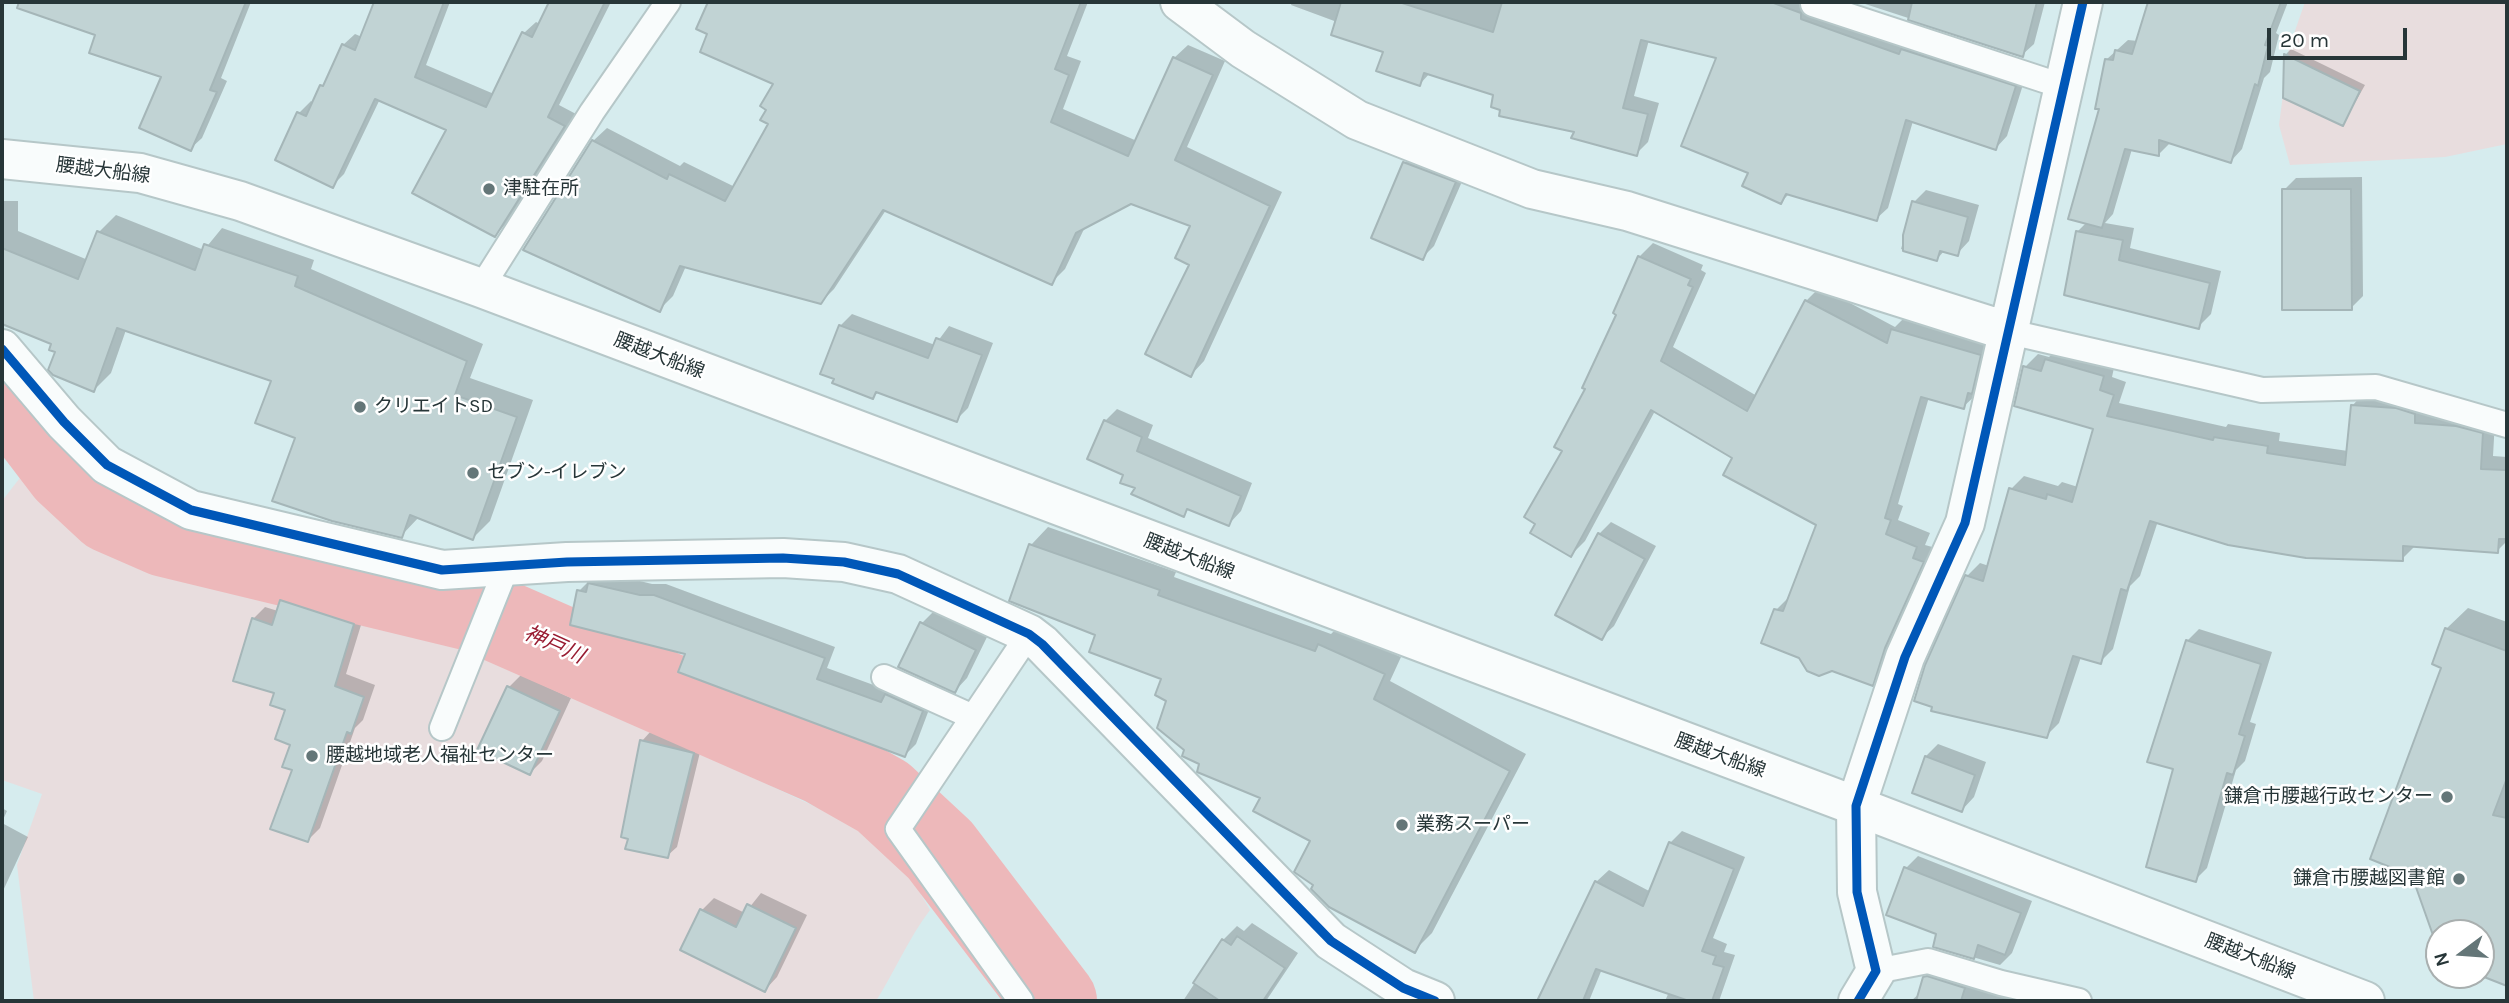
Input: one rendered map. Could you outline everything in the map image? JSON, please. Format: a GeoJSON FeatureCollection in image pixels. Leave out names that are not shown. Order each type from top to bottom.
{"type":"FeatureCollection","features":[{"type":"Feature","properties":{"kind":"street"},"geometry":{"type":"LineString","coordinates":[[1180,2],[1243,49],[1357,120],[1532,189],[1627,212],[2010,332]]}},
{"type":"Feature","properties":{"kind":"street"},"geometry":{"type":"LineString","coordinates":[[1867,986],[1857,892],[1856,806],[1905,657],[1965,523],[2083,2]]}},
{"type":"Feature","properties":{"kind":"street","name":"腰越大船線"},"geometry":{"type":"LineString","coordinates":[[2,159],[140,173],[240,201],[481,288],[1856,806],[2365,1001]]}},
{"type":"Feature","properties":{"kind":"street"},"geometry":{"type":"LineString","coordinates":[[2,349],[64,422],[107,465],[191,510],[443,570],[501,581],[783,558],[844,562],[898,574],[1029,634],[1118,719],[1331,941],[1403,988],[1435,1001]]}},
{"type":"Feature","properties":{"kind":"lane"},"geometry":{"type":"LineString","coordinates":[[481,288],[592,112],[667,2]]}},
{"type":"Feature","properties":{"kind":"lane"},"geometry":{"type":"LineString","coordinates":[[1813,4],[2065,87]]}},
{"type":"Feature","properties":{"kind":"lane"},"geometry":{"type":"LineString","coordinates":[[2010,332],[2262,390],[2376,387],[2507,425]]}},
{"type":"Feature","properties":{"kind":"lane"},"geometry":{"type":"LineString","coordinates":[[442,728],[501,581]]}},
{"type":"Feature","properties":{"kind":"lane"},"geometry":{"type":"LineString","coordinates":[[1021,1001],[898,829],[1029,634]]}},
{"type":"Feature","properties":{"kind":"lane"},"geometry":{"type":"LineString","coordinates":[[884,677],[972,717]]}},
{"type":"Feature","properties":{"kind":"lane"},"geometry":{"type":"LineString","coordinates":[[1867,986],[1928,961],[1999,992],[2079,1001]]}},
{"type":"Feature","properties":{"kind":"shaded area"},"geometry":{"type":"Polygon","coordinates":[[[2305,2],[2507,2],[2507,144],[2445,157],[2290,165],[2279,125],[2289,48],[2305,2]]]}},
{"type":"Feature","properties":{"kind":"shaded area"},"geometry":{"type":"Polygon","coordinates":[[[26,470],[66,504],[174,555],[335,602],[449,624],[523,648],[737,770],[871,833],[910,876],[930,910],[876,1001],[34,1001],[17,865],[42,794],[2,780],[2,501],[26,470]]]}},
{"type":"Feature","properties":{"kind":"building"},"geometry":{"type":"Polygon","coordinates":[[[19,2],[246,2],[210,90],[217,92],[191,151],[139,128],[161,77],[89,53],[95,35],[17,8],[19,2]]]}},
{"type":"Feature","properties":{"kind":"building"},"geometry":{"type":"Polygon","coordinates":[[[374,2],[444,2],[415,77],[486,107],[522,32],[532,37],[549,2],[605,2],[548,117],[565,126],[495,237],[412,193],[446,130],[375,99],[333,188],[275,160],[297,112],[306,116],[342,44],[355,50],[374,2]]]}},
{"type":"Feature","properties":{"kind":"building"},"geometry":{"type":"Polygon","coordinates":[[[708,2],[1081,2],[1055,69],[1069,75],[1051,122],[1128,156],[1173,57],[1213,75],[1175,160],[1270,206],[1191,377],[1145,354],[1189,265],[1175,258],[1190,226],[1131,204],[1076,233],[1052,285],[883,210],[821,304],[680,266],[660,312],[523,250],[592,140],[667,179],[669,174],[725,201],[768,124],[760,120],[766,110],[760,106],[773,84],[700,52],[707,34],[696,29],[708,2]]]}},
{"type":"Feature","properties":{"kind":"building"},"geometry":{"type":"Polygon","coordinates":[[[1341,2],[1399,2],[1493,32],[1502,2],[1771,2],[1801,13],[1801,19],[1899,54],[1901,49],[2016,86],[1996,150],[1906,120],[1877,221],[1786,194],[1781,204],[1742,186],[1748,173],[1681,146],[1716,58],[1641,40],[1623,108],[1648,114],[1637,156],[1571,138],[1574,132],[1499,116],[1500,110],[1491,107],[1493,95],[1424,73],[1420,86],[1376,71],[1383,52],[1331,35],[1341,2]]]}},
{"type":"Feature","properties":{"kind":"building"},"geometry":{"type":"Polygon","coordinates":[[[1912,2],[2037,2],[2023,57],[1908,20],[1912,2]]]}},
{"type":"Feature","properties":{"kind":"building"},"geometry":{"type":"Polygon","coordinates":[[[2148,2],[2281,2],[2265,45],[2268,46],[2258,86],[2255,84],[2231,163],[2159,140],[2159,156],[2125,149],[2102,228],[2068,219],[2099,109],[2095,109],[2105,59],[2113,60],[2115,50],[2132,54],[2148,2]]]}},
{"type":"Feature","properties":{"kind":"building"},"geometry":{"type":"Polygon","coordinates":[[[2284,54],[2360,91],[2343,126],[2283,98],[2284,54]]]}},
{"type":"Feature","properties":{"kind":"building"},"geometry":{"type":"Polygon","coordinates":[[[1403,162],[1456,182],[1423,260],[1371,238],[1403,162]]]}},
{"type":"Feature","properties":{"kind":"building"},"geometry":{"type":"Polygon","coordinates":[[[2282,189],[2351,189],[2352,310],[2282,310],[2282,189]]]}},
{"type":"Feature","properties":{"kind":"building"},"geometry":{"type":"Polygon","coordinates":[[[1912,201],[1968,217],[1958,256],[1940,251],[1937,261],[1903,251],[1903,235],[1912,201]]]}},
{"type":"Feature","properties":{"kind":"building"},"geometry":{"type":"Polygon","coordinates":[[[97,231],[195,270],[204,244],[298,276],[295,286],[467,361],[455,395],[517,417],[473,540],[410,515],[402,538],[332,521],[272,501],[295,438],[255,423],[271,381],[117,328],[94,392],[53,375],[48,370],[55,352],[49,350],[51,344],[2,324],[2,248],[78,279],[97,231]]]}},
{"type":"Feature","properties":{"kind":"building"},"geometry":{"type":"Polygon","coordinates":[[[2076,231],[2123,240],[2119,260],[2210,283],[2199,329],[2064,295],[2076,231]]]}},
{"type":"Feature","properties":{"kind":"building"},"geometry":{"type":"Polygon","coordinates":[[[1638,256],[1691,279],[1688,285],[1693,287],[1661,361],[1747,411],[1805,300],[1887,343],[1891,329],[1981,355],[1972,394],[1968,393],[1964,409],[1921,397],[1885,518],[1891,520],[1886,534],[1917,547],[1913,558],[1924,562],[1885,648],[1873,686],[1832,671],[1819,676],[1807,671],[1799,658],[1761,643],[1774,609],[1783,611],[1816,525],[1723,475],[1732,458],[1651,410],[1571,557],[1530,533],[1535,524],[1524,517],[1562,451],[1554,447],[1585,389],[1582,388],[1616,315],[1613,313],[1638,256]]]}},
{"type":"Feature","properties":{"kind":"building"},"geometry":{"type":"Polygon","coordinates":[[[839,325],[928,358],[936,338],[982,355],[957,422],[876,392],[873,399],[832,383],[834,379],[820,374],[839,325]]]}},
{"type":"Feature","properties":{"kind":"building"},"geometry":{"type":"Polygon","coordinates":[[[2045,359],[2104,376],[2100,390],[2114,395],[2107,416],[2213,440],[2214,437],[2268,446],[2267,453],[2345,465],[2351,405],[2396,408],[2415,414],[2415,423],[2456,426],[2483,433],[2481,469],[2507,470],[2507,539],[2499,539],[2498,553],[2403,546],[2403,561],[2306,558],[2228,545],[2150,521],[2127,591],[2121,589],[2101,664],[2073,656],[2047,738],[1931,711],[1932,707],[1914,701],[1925,665],[1965,575],[1983,581],[2009,488],[2046,499],[2047,494],[2072,502],[2093,429],[2014,406],[2023,366],[2041,371],[2045,359]]]}},
{"type":"Feature","properties":{"kind":"building"},"geometry":{"type":"Polygon","coordinates":[[[1104,420],[1142,437],[1137,451],[1241,496],[1229,526],[1187,509],[1184,517],[1131,494],[1135,488],[1120,483],[1123,475],[1087,459],[1104,420]]]}},
{"type":"Feature","properties":{"kind":"building"},"geometry":{"type":"Polygon","coordinates":[[[1598,533],[1645,559],[1602,640],[1555,615],[1598,533]]]}},
{"type":"Feature","properties":{"kind":"building"},"geometry":{"type":"Polygon","coordinates":[[[1029,544],[1160,590],[1158,595],[1315,651],[1318,644],[1385,674],[1374,699],[1510,771],[1415,953],[1329,907],[1311,889],[1313,885],[1294,872],[1310,841],[1253,811],[1260,798],[1197,772],[1199,764],[1182,756],[1184,750],[1157,728],[1166,701],[1155,695],[1161,679],[1089,652],[1095,635],[1009,601],[1029,544]]]}},
{"type":"Feature","properties":{"kind":"building"},"geometry":{"type":"Polygon","coordinates":[[[588,583],[640,595],[654,595],[825,658],[817,679],[881,702],[885,694],[923,711],[905,757],[678,672],[685,654],[570,625],[577,590],[586,592],[588,583]]]}},
{"type":"Feature","properties":{"kind":"building"},"geometry":{"type":"Polygon","coordinates":[[[280,600],[354,624],[335,686],[364,697],[351,734],[347,732],[308,842],[270,829],[292,770],[282,767],[290,745],[275,739],[285,710],[270,705],[274,693],[233,681],[252,618],[272,625],[280,600]]]}},
{"type":"Feature","properties":{"kind":"building"},"geometry":{"type":"Polygon","coordinates":[[[920,622],[976,650],[955,693],[898,667],[920,622]]]}},
{"type":"Feature","properties":{"kind":"building","name":"鎌倉市腰越行政センター"},"geometry":{"type":"Polygon","coordinates":[[[2445,628],[2507,651],[2507,778],[2493,815],[2507,818],[2507,986],[2495,981],[2495,919],[2427,919],[2412,876],[2370,859],[2441,668],[2432,664],[2445,628]]]}},
{"type":"Feature","properties":{"kind":"building"},"geometry":{"type":"Polygon","coordinates":[[[2186,640],[2261,664],[2239,734],[2245,736],[2233,775],[2227,773],[2196,882],[2146,867],[2173,769],[2147,762],[2186,640]]]}},
{"type":"Feature","properties":{"kind":"building"},"geometry":{"type":"Polygon","coordinates":[[[507,686],[560,711],[530,775],[477,750],[507,686]]]}},
{"type":"Feature","properties":{"kind":"building"},"geometry":{"type":"Polygon","coordinates":[[[640,740],[694,753],[668,858],[625,849],[628,839],[621,837],[640,740]]]}},
{"type":"Feature","properties":{"kind":"building"},"geometry":{"type":"Polygon","coordinates":[[[1925,756],[1975,775],[1962,812],[1912,793],[1925,756]]]}},
{"type":"Feature","properties":{"kind":"building"},"geometry":{"type":"Polygon","coordinates":[[[1669,842],[1734,869],[1702,951],[1716,956],[1713,964],[1724,967],[1712,1001],[1689,1001],[1596,969],[1583,1001],[1537,1001],[1595,881],[1643,906],[1669,842]]]}},
{"type":"Feature","properties":{"kind":"building"},"geometry":{"type":"Polygon","coordinates":[[[1904,867],[2021,913],[2005,955],[1978,945],[1974,959],[1933,947],[1936,934],[1886,915],[1904,867]]]}},
{"type":"Feature","properties":{"kind":"building"},"geometry":{"type":"Polygon","coordinates":[[[747,904],[796,928],[765,992],[680,950],[700,909],[736,927],[747,904]]]}},
{"type":"Feature","properties":{"kind":"building"},"geometry":{"type":"Polygon","coordinates":[[[1237,936],[1285,968],[1263,1001],[1220,1001],[1193,983],[1222,939],[1231,945],[1237,936]]]}},
{"type":"Feature","properties":{"kind":"building"},"geometry":{"type":"Polygon","coordinates":[[[1923,977],[1965,988],[1961,1001],[1916,1001],[1923,977]]]}},
{"type":"Feature","properties":{"kind":"waterway","name":"神戸川"},"geometry":{"type":"LineString","coordinates":[[2,386],[67,471],[110,511],[165,535],[475,610],[823,763],[883,797],[940,850],[1055,1001]]}},
{"type":"Feature","properties":{"kind":"cycle path"},"geometry":{"type":"LineString","coordinates":[[1858,1001],[1876,971],[1857,892],[1856,806],[1905,657],[1965,523],[2083,2]]}},
{"type":"Feature","properties":{"kind":"cycle path"},"geometry":{"type":"LineString","coordinates":[[2,349],[64,422],[107,465],[191,510],[442,570],[567,562],[783,558],[844,562],[898,574],[1029,634],[1042,644],[1331,941],[1403,988],[1435,1001]]}},
{"type":"Feature","properties":{"kind":"place","name":"津駐在所"},"geometry":{"type":"Point","coordinates":[489,189]}},
{"type":"Feature","properties":{"kind":"place","name":"クリエイトSD"},"geometry":{"type":"Point","coordinates":[360,407]}},
{"type":"Feature","properties":{"kind":"place","name":"セブン-イレブン"},"geometry":{"type":"Point","coordinates":[473,473]}},
{"type":"Feature","properties":{"kind":"place","name":"腰越地域老人福祉センター"},"geometry":{"type":"Point","coordinates":[312,756]}},
{"type":"Feature","properties":{"kind":"place","name":"鎌倉市腰越行政センター"},"geometry":{"type":"Point","coordinates":[2447,797]}},
{"type":"Feature","properties":{"kind":"place","name":"業務スーパー"},"geometry":{"type":"Point","coordinates":[1402,825]}},
{"type":"Feature","properties":{"kind":"place","name":"鎌倉市腰越図書館"},"geometry":{"type":"Point","coordinates":[2459,879]}}]}
